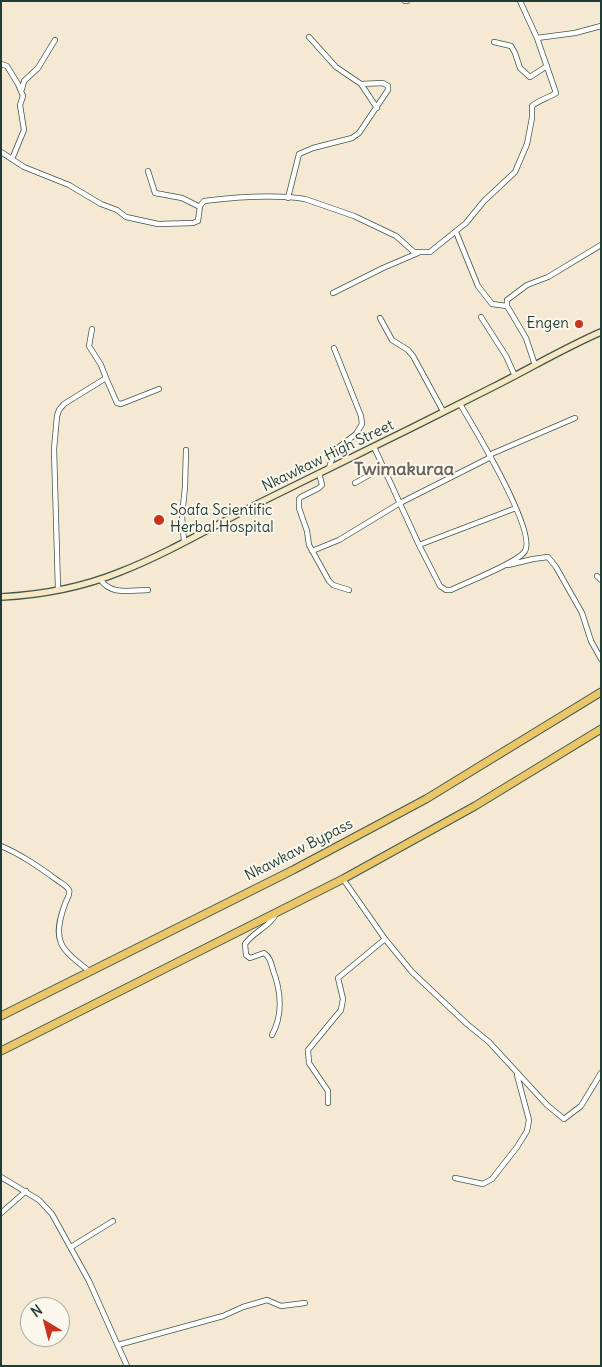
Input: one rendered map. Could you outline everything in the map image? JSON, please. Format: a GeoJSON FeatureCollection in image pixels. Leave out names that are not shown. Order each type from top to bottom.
{"type":"FeatureCollection","features":[{"type":"Feature","properties":{"kind":"highway","name":"Nkawkaw Bypass"},"geometry":{"type":"LineString","coordinates":[[1,1016],[293,870],[426,799],[601,692]]}},
{"type":"Feature","properties":{"kind":"highway"},"geometry":{"type":"LineString","coordinates":[[1,1052],[343,879],[475,806],[601,729]]}},
{"type":"Feature","properties":{"kind":"main road","name":"Nkawkaw High Street"},"geometry":{"type":"LineString","coordinates":[[1,597],[58,589],[119,573],[329,468],[374,448],[601,332]]}},
{"type":"Feature","properties":{"kind":"street"},"geometry":{"type":"LineString","coordinates":[[333,293],[418,253],[430,252],[470,220],[484,201],[515,172],[527,144],[532,118],[532,106],[556,93],[537,38],[520,1]]}},
{"type":"Feature","properties":{"kind":"street"},"geometry":{"type":"LineString","coordinates":[[537,38],[601,26]]}},
{"type":"Feature","properties":{"kind":"street"},"geometry":{"type":"LineString","coordinates":[[309,37],[336,67],[361,84],[377,108]]}},
{"type":"Feature","properties":{"kind":"street"},"geometry":{"type":"LineString","coordinates":[[12,159],[24,130],[20,105],[23,96],[22,84],[38,68],[55,40]]}},
{"type":"Feature","properties":{"kind":"street"},"geometry":{"type":"LineString","coordinates":[[494,42],[511,46],[520,68],[530,77],[547,66]]}},
{"type":"Feature","properties":{"kind":"street"},"geometry":{"type":"LineString","coordinates":[[1,64],[7,66],[22,91]]}},
{"type":"Feature","properties":{"kind":"street"},"geometry":{"type":"LineString","coordinates":[[288,198],[299,154],[312,148],[352,138],[359,133],[388,90],[388,86],[383,83],[361,84]]}},
{"type":"Feature","properties":{"kind":"street"},"geometry":{"type":"LineString","coordinates":[[1,152],[24,167],[69,185],[129,218],[158,224],[194,223],[198,221],[202,203],[208,201],[274,196],[305,199],[354,216],[396,236],[418,253]]}},
{"type":"Feature","properties":{"kind":"street"},"geometry":{"type":"LineString","coordinates":[[148,171],[155,193],[182,198],[200,207]]}},
{"type":"Feature","properties":{"kind":"street"},"geometry":{"type":"LineString","coordinates":[[456,232],[478,286],[492,304],[507,306]]}},
{"type":"Feature","properties":{"kind":"street"},"geometry":{"type":"LineString","coordinates":[[535,365],[526,338],[507,306],[507,300],[527,285],[548,277],[601,245]]}},
{"type":"Feature","properties":{"kind":"street"},"geometry":{"type":"LineString","coordinates":[[481,317],[506,356],[515,376]]}},
{"type":"Feature","properties":{"kind":"street"},"geometry":{"type":"LineString","coordinates":[[380,318],[392,340],[408,350],[413,356],[444,411]]}},
{"type":"Feature","properties":{"kind":"street"},"geometry":{"type":"LineString","coordinates":[[92,330],[89,346],[101,365],[117,403],[121,404],[159,390]]}},
{"type":"Feature","properties":{"kind":"street"},"geometry":{"type":"LineString","coordinates":[[329,468],[335,450],[356,434],[362,424],[361,416],[334,348]]}},
{"type":"Feature","properties":{"kind":"street"},"geometry":{"type":"LineString","coordinates":[[58,589],[54,449],[59,410],[64,404],[106,378]]}},
{"type":"Feature","properties":{"kind":"street"},"geometry":{"type":"LineString","coordinates":[[374,448],[440,586],[446,590],[451,590],[521,556],[526,550],[527,542],[516,508],[490,456],[460,404]]}},
{"type":"Feature","properties":{"kind":"street"},"geometry":{"type":"LineString","coordinates":[[312,551],[339,540],[400,503],[490,456],[575,418]]}},
{"type":"Feature","properties":{"kind":"street"},"geometry":{"type":"LineString","coordinates":[[184,542],[182,516],[186,450]]}},
{"type":"Feature","properties":{"kind":"street"},"geometry":{"type":"LineString","coordinates":[[354,483],[383,467]]}},
{"type":"Feature","properties":{"kind":"street"},"geometry":{"type":"LineString","coordinates":[[319,473],[322,485],[320,488],[300,499],[300,508],[309,545],[330,583],[349,590]]}},
{"type":"Feature","properties":{"kind":"street"},"geometry":{"type":"LineString","coordinates":[[419,545],[516,508]]}},
{"type":"Feature","properties":{"kind":"street"},"geometry":{"type":"LineString","coordinates":[[499,567],[548,557],[556,567],[582,613],[591,641],[601,659]]}},
{"type":"Feature","properties":{"kind":"street"},"geometry":{"type":"LineString","coordinates":[[100,579],[104,586],[115,590],[148,590]]}},
{"type":"Feature","properties":{"kind":"street"},"geometry":{"type":"LineString","coordinates":[[1,846],[27,859],[68,888],[69,894],[59,924],[59,938],[64,950],[89,971]]}},
{"type":"Feature","properties":{"kind":"street"},"geometry":{"type":"LineString","coordinates":[[343,879],[385,939],[425,986],[489,1042],[547,1105],[564,1119],[581,1106],[599,1081],[601,1073]]}},
{"type":"Feature","properties":{"kind":"street"},"geometry":{"type":"LineString","coordinates":[[272,1035],[280,1004],[277,980],[268,956],[264,953],[250,958],[246,955],[245,944],[250,936],[273,921],[277,912]]}},
{"type":"Feature","properties":{"kind":"street"},"geometry":{"type":"LineString","coordinates":[[328,1103],[328,1091],[309,1063],[308,1050],[341,1010],[343,999],[338,978],[385,939]]}},
{"type":"Feature","properties":{"kind":"street"},"geometry":{"type":"LineString","coordinates":[[455,1178],[483,1184],[492,1179],[527,1131],[529,1120],[516,1073]]}},
{"type":"Feature","properties":{"kind":"street"},"geometry":{"type":"LineString","coordinates":[[1,1177],[26,1191],[46,1206],[72,1247],[106,1316],[127,1366]]}},
{"type":"Feature","properties":{"kind":"street"},"geometry":{"type":"LineString","coordinates":[[1,1213],[26,1191]]}},
{"type":"Feature","properties":{"kind":"street"},"geometry":{"type":"LineString","coordinates":[[72,1247],[113,1221]]}},
{"type":"Feature","properties":{"kind":"street"},"geometry":{"type":"LineString","coordinates":[[118,1345],[223,1316],[243,1307],[268,1300],[281,1306],[305,1303]]}},
{"type":"Feature","properties":{"kind":"place","name":"Engen"},"geometry":{"type":"Point","coordinates":[579,324]}},
{"type":"Feature","properties":{"kind":"place","name":"Soafa Scientific Herbal Hospital"},"geometry":{"type":"Point","coordinates":[159,520]}},
{"type":"Feature","properties":{"kind":"district","name":"Twimakuraa"},"geometry":{"type":"Point","coordinates":[404,470]}}]}
